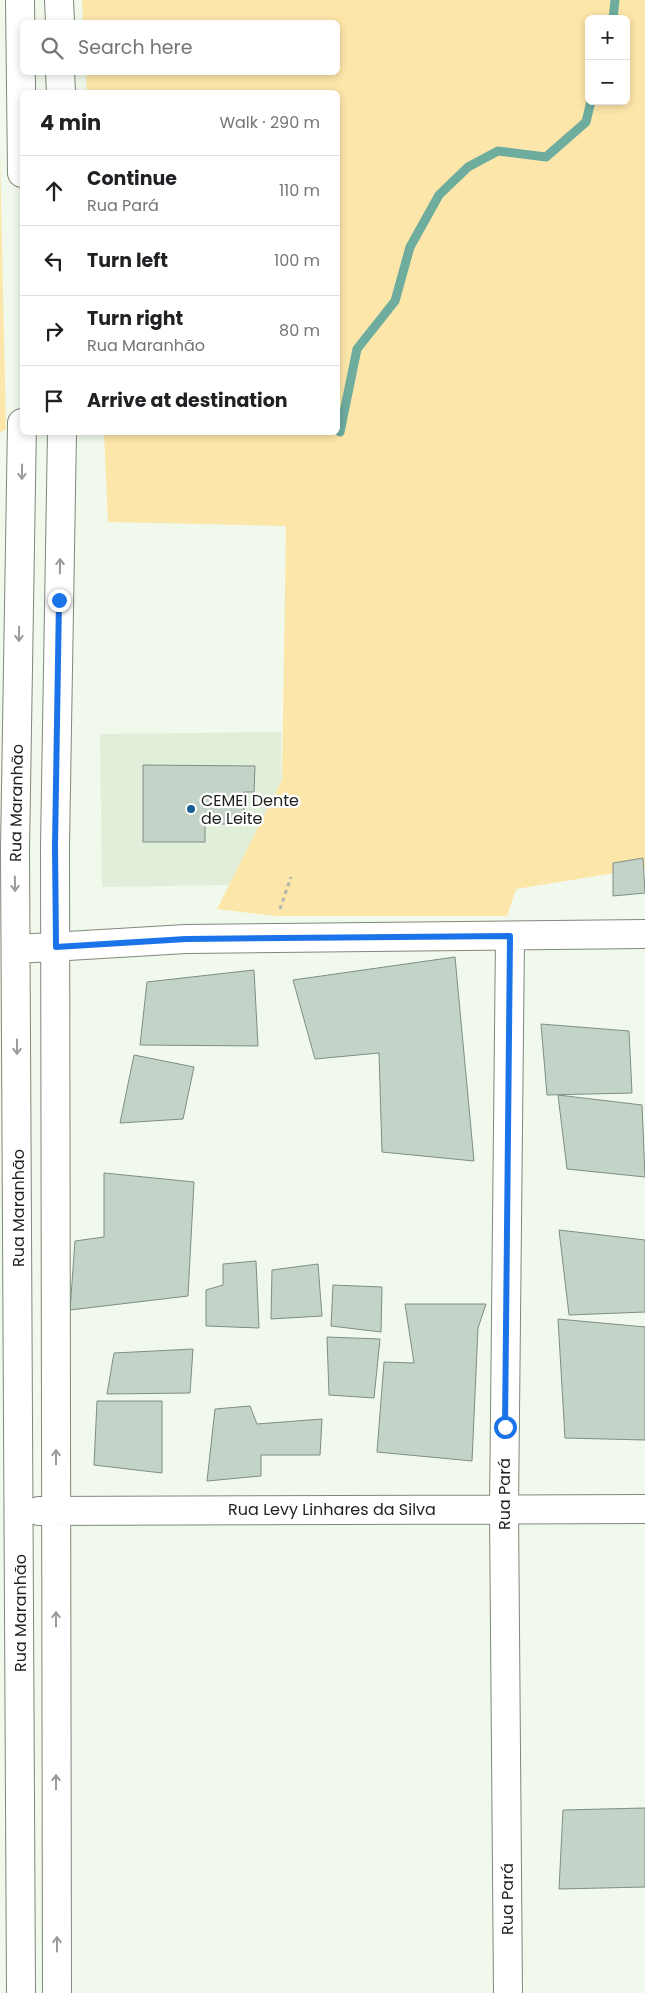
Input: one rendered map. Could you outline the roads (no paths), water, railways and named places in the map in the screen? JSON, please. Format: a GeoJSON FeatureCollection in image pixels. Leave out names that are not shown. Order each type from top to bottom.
{"type":"FeatureCollection","features":[{"type":"Feature","properties":{"kind":"street"},"geometry":{"type":"LineString","coordinates":[[59,0],[60,20]]}},
{"type":"Feature","properties":{"kind":"street"},"geometry":{"type":"LineString","coordinates":[[21,75],[21,90]]}},
{"type":"Feature","properties":{"kind":"street"},"geometry":{"type":"LineString","coordinates":[[60,75],[61,90]]}},
{"type":"Feature","properties":{"kind":"street","name":"Rua Maranhão"},"geometry":{"type":"LineString","coordinates":[[22,435],[15,850],[22,1993]]}},
{"type":"Feature","properties":{"kind":"street"},"geometry":{"type":"LineString","coordinates":[[57,1993],[55,846],[62,435]]}},
{"type":"Feature","properties":{"kind":"street"},"geometry":{"type":"LineString","coordinates":[[19,600],[59,600]]}},
{"type":"Feature","properties":{"kind":"street"},"geometry":{"type":"LineString","coordinates":[[17,950],[226,938],[645,934]]}},
{"type":"Feature","properties":{"kind":"street","name":"Rua Pará"},"geometry":{"type":"LineString","coordinates":[[508,1993],[504,1509],[510,936]]}},
{"type":"Feature","properties":{"kind":"street"},"geometry":{"type":"LineString","coordinates":[[18,1154],[55,1153]]}},
{"type":"Feature","properties":{"kind":"street","name":"Rua Levy Linhares da Silva"},"geometry":{"type":"LineString","coordinates":[[19,1511],[645,1509]]}},
{"type":"Feature","properties":{"kind":"street"},"geometry":{"type":"LineString","coordinates":[[21,1860],[57,1859]]}},
{"type":"Feature","properties":{"kind":"waterway"},"geometry":{"type":"LineString","coordinates":[[613,15],[615,0]]}},
{"type":"Feature","properties":{"kind":"waterway"},"geometry":{"type":"LineString","coordinates":[[340,432],[357,349],[395,301],[410,247],[439,195],[468,167],[498,151],[546,157],[586,122],[590,105]]}},
{"type":"Feature","properties":{"kind":"place","name":"CEMEI Dente de Leite"},"geometry":{"type":"Point","coordinates":[191,809]}}]}
